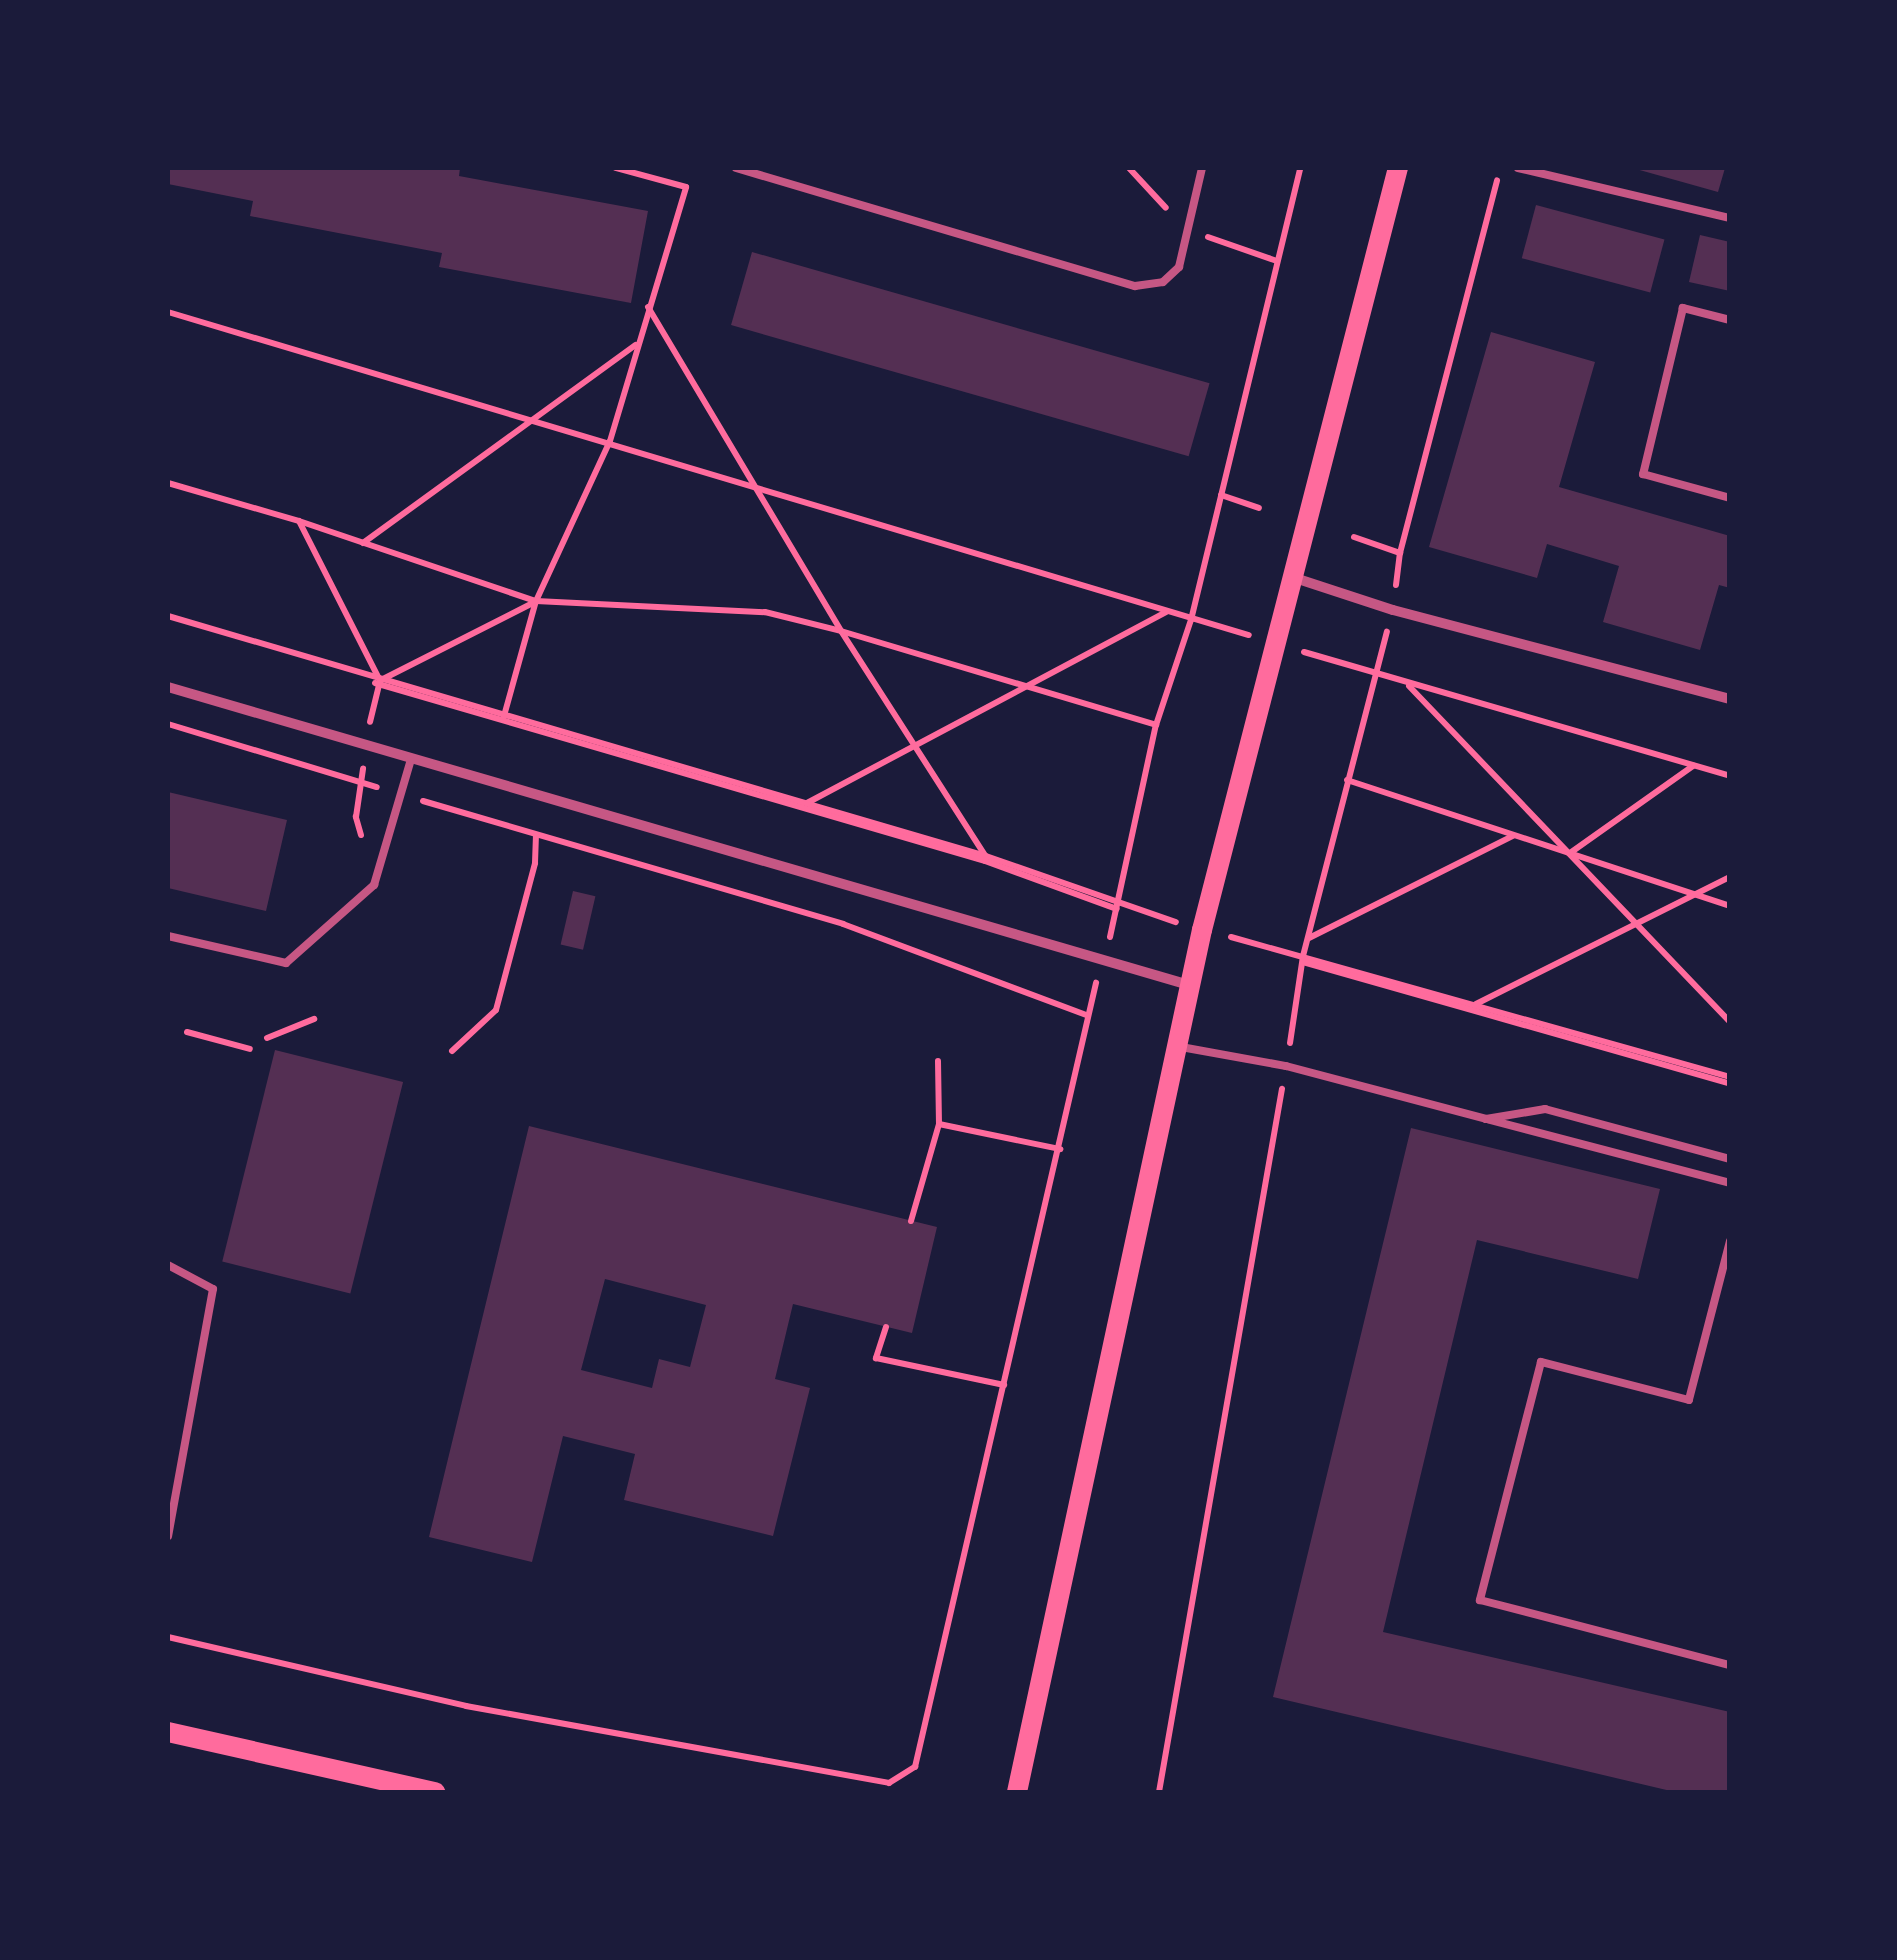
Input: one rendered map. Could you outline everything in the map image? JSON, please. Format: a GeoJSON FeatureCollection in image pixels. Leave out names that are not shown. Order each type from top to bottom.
{"type":"FeatureCollection","features":[{"type":"Feature","properties":{"kind":"main road"},"geometry":{"type":"LineString","coordinates":[[1016,1792],[1190,986],[1290,577],[1398,168]]}},
{"type":"Feature","properties":{"kind":"main road"},"geometry":{"type":"LineString","coordinates":[[168,1732],[435,1792]]}},
{"type":"Feature","properties":{"kind":"street"},"geometry":{"type":"LineString","coordinates":[[1290,577],[1393,610],[1730,699]]}},
{"type":"Feature","properties":{"kind":"street"},"geometry":{"type":"LineString","coordinates":[[168,687],[1190,986]]}},
{"type":"Feature","properties":{"kind":"lane"},"geometry":{"type":"LineString","coordinates":[[736,168],[1136,286],[1163,282],[1180,268],[1202,168]]}},
{"type":"Feature","properties":{"kind":"lane"},"geometry":{"type":"LineString","coordinates":[[1518,168],[1730,218]]}},
{"type":"Feature","properties":{"kind":"lane"},"geometry":{"type":"LineString","coordinates":[[1730,320],[1683,308],[1643,474],[1730,498]]}},
{"type":"Feature","properties":{"kind":"lane"},"geometry":{"type":"LineString","coordinates":[[168,936],[286,963],[374,884],[411,758]]}},
{"type":"Feature","properties":{"kind":"lane"},"geometry":{"type":"LineString","coordinates":[[1176,1046],[1286,1066],[1730,1182]]}},
{"type":"Feature","properties":{"kind":"lane"},"geometry":{"type":"LineString","coordinates":[[1486,1119],[1545,1110],[1730,1158]]}},
{"type":"Feature","properties":{"kind":"lane"},"geometry":{"type":"LineString","coordinates":[[1730,1241],[1688,1400],[1541,1362],[1480,1600],[1730,1664]]}},
{"type":"Feature","properties":{"kind":"lane"},"geometry":{"type":"LineString","coordinates":[[168,1265],[214,1289],[168,1536]]}},
{"type":"Feature","properties":{"kind":"path"},"geometry":{"type":"LineString","coordinates":[[504,716],[536,602],[610,441],[686,187],[616,168]]}},
{"type":"Feature","properties":{"kind":"path"},"geometry":{"type":"LineString","coordinates":[[168,1636],[466,1706],[890,1783],[915,1766],[1060,1148],[1086,1014],[1118,907],[1156,726],[1191,620],[1300,168]]}},
{"type":"Feature","properties":{"kind":"path"},"geometry":{"type":"LineString","coordinates":[[1160,1792],[1303,959],[1393,610],[1400,553],[1500,168]]}},
{"type":"Feature","properties":{"kind":"path"},"geometry":{"type":"LineString","coordinates":[[648,306],[841,630],[986,856]]}},
{"type":"Feature","properties":{"kind":"path"},"geometry":{"type":"LineString","coordinates":[[168,312],[751,483],[1191,620]]}},
{"type":"Feature","properties":{"kind":"path"},"geometry":{"type":"LineString","coordinates":[[363,543],[638,344]]}},
{"type":"Feature","properties":{"kind":"path"},"geometry":{"type":"LineString","coordinates":[[168,483],[298,521],[536,602],[765,612],[841,630],[1156,726]]}},
{"type":"Feature","properties":{"kind":"path"},"geometry":{"type":"LineString","coordinates":[[1220,496],[1259,508]]}},
{"type":"Feature","properties":{"kind":"path"},"geometry":{"type":"LineString","coordinates":[[298,521],[380,683],[364,744],[363,782],[356,817],[374,884]]}},
{"type":"Feature","properties":{"kind":"path"},"geometry":{"type":"LineString","coordinates":[[1354,537],[1400,553]]}},
{"type":"Feature","properties":{"kind":"path"},"geometry":{"type":"LineString","coordinates":[[380,683],[536,602]]}},
{"type":"Feature","properties":{"kind":"path"},"geometry":{"type":"LineString","coordinates":[[806,804],[1166,612]]}},
{"type":"Feature","properties":{"kind":"path"},"geometry":{"type":"LineString","coordinates":[[168,619],[985,862],[1118,907]]}},
{"type":"Feature","properties":{"kind":"path"},"geometry":{"type":"LineString","coordinates":[[1374,674],[1730,776]]}},
{"type":"Feature","properties":{"kind":"path"},"geometry":{"type":"LineString","coordinates":[[380,683],[986,856],[1118,907]]}},
{"type":"Feature","properties":{"kind":"path"},"geometry":{"type":"LineString","coordinates":[[1408,684],[1730,1022]]}},
{"type":"Feature","properties":{"kind":"path"},"geometry":{"type":"LineString","coordinates":[[168,724],[843,924],[1086,1014]]}},
{"type":"Feature","properties":{"kind":"path"},"geometry":{"type":"LineString","coordinates":[[1569,854],[1693,766]]}},
{"type":"Feature","properties":{"kind":"path"},"geometry":{"type":"LineString","coordinates":[[1348,780],[1730,906]]}},
{"type":"Feature","properties":{"kind":"path"},"geometry":{"type":"LineString","coordinates":[[452,1052],[496,1010],[535,864],[536,835]]}},
{"type":"Feature","properties":{"kind":"path"},"geometry":{"type":"LineString","coordinates":[[1308,938],[1514,835]]}},
{"type":"Feature","properties":{"kind":"path"},"geometry":{"type":"LineString","coordinates":[[1475,1004],[1730,876]]}},
{"type":"Feature","properties":{"kind":"path"},"geometry":{"type":"LineString","coordinates":[[1303,959],[1475,1004],[1730,1080]]}},
{"type":"Feature","properties":{"kind":"path"},"geometry":{"type":"LineString","coordinates":[[1303,959],[1730,1080]]}},
{"type":"Feature","properties":{"kind":"path"},"geometry":{"type":"LineString","coordinates":[[266,1038],[314,1020]]}},
{"type":"Feature","properties":{"kind":"path"},"geometry":{"type":"LineString","coordinates":[[186,1032],[250,1050]]}},
{"type":"Feature","properties":{"kind":"path"},"geometry":{"type":"LineString","coordinates":[[912,1221],[939,1124],[938,1060]]}},
{"type":"Feature","properties":{"kind":"path"},"geometry":{"type":"LineString","coordinates":[[939,1124],[1060,1148]]}},
{"type":"Feature","properties":{"kind":"path"},"geometry":{"type":"LineString","coordinates":[[886,1326],[876,1358],[1004,1385]]}},
{"type":"Feature","properties":{"kind":"building"},"geometry":{"type":"Polygon","coordinates":[[[168,168],[460,168],[459,176],[648,211],[631,303],[439,267],[442,253],[250,216],[253,201],[168,184],[168,168]]]}},
{"type":"Feature","properties":{"kind":"building"},"geometry":{"type":"Polygon","coordinates":[[[1636,168],[1725,168],[1718,192],[1636,168]]]}},
{"type":"Feature","properties":{"kind":"building"},"geometry":{"type":"Polygon","coordinates":[[[1536,205],[1664,239],[1650,293],[1522,258],[1536,205]]]}},
{"type":"Feature","properties":{"kind":"building"},"geometry":{"type":"Polygon","coordinates":[[[1700,235],[1730,242],[1730,291],[1689,282],[1700,235]]]}},
{"type":"Feature","properties":{"kind":"building"},"geometry":{"type":"Polygon","coordinates":[[[752,252],[1210,383],[1189,456],[731,325],[752,252]]]}},
{"type":"Feature","properties":{"kind":"building"},"geometry":{"type":"Polygon","coordinates":[[[1491,332],[1595,362],[1559,487],[1730,536],[1730,588],[1719,585],[1700,650],[1603,622],[1619,566],[1547,544],[1537,578],[1429,547],[1491,332]]]}},
{"type":"Feature","properties":{"kind":"building"},"geometry":{"type":"Polygon","coordinates":[[[168,792],[287,820],[266,911],[168,888],[168,792]]]}},
{"type":"Feature","properties":{"kind":"building"},"geometry":{"type":"Polygon","coordinates":[[[573,891],[595,896],[583,950],[561,945],[573,891]]]}},
{"type":"Feature","properties":{"kind":"building"},"geometry":{"type":"Polygon","coordinates":[[[275,1050],[403,1082],[350,1293],[222,1262],[275,1050]]]}},
{"type":"Feature","properties":{"kind":"building"},"geometry":{"type":"Polygon","coordinates":[[[529,1126],[937,1227],[912,1333],[793,1304],[775,1379],[810,1388],[773,1536],[624,1500],[635,1454],[563,1436],[532,1562],[429,1537],[529,1126]],[[605,1279],[581,1370],[652,1388],[659,1359],[690,1367],[706,1305],[605,1279]]]}},
{"type":"Feature","properties":{"kind":"building"},"geometry":{"type":"Polygon","coordinates":[[[1411,1128],[1660,1189],[1638,1279],[1477,1240],[1383,1632],[1730,1712],[1730,1792],[1675,1792],[1273,1697],[1411,1128]]]}}]}
